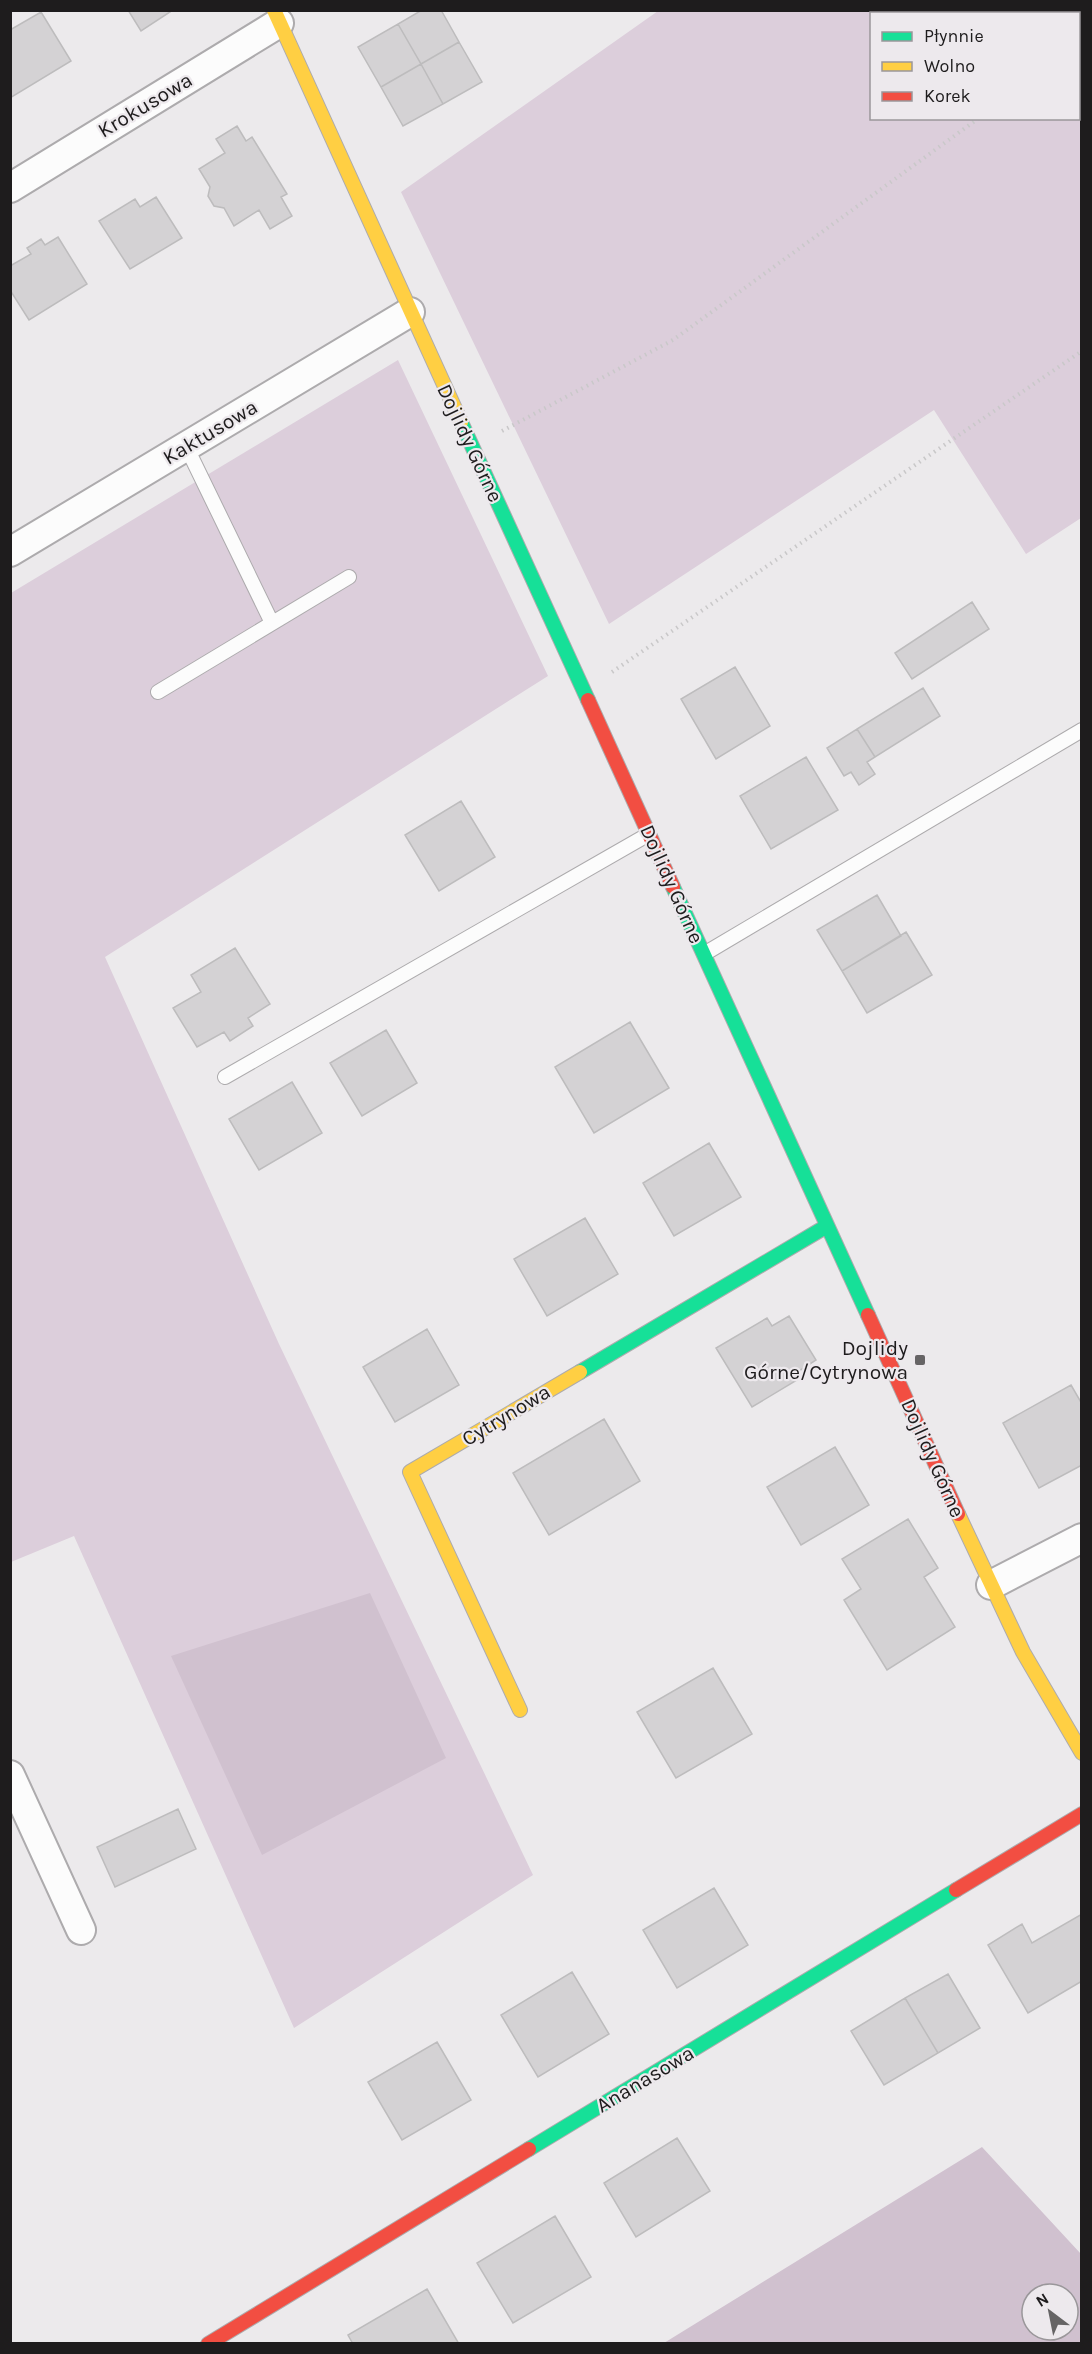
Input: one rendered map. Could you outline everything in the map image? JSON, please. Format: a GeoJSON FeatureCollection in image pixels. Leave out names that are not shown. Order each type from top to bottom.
{"type":"FeatureCollection","features":[{"type":"Feature","properties":{"kind":"street","name":"Krokusowa"},"geometry":{"type":"LineString","coordinates":[[10,188],[277,17]]}},
{"type":"Feature","properties":{"kind":"street","name":"Dojlidy Górne"},"geometry":{"type":"LineString","coordinates":[[277,17],[991,1585],[1023,1652],[1082,1753]]}},
{"type":"Feature","properties":{"kind":"street","name":"Kaktusowa"},"geometry":{"type":"LineString","coordinates":[[10,552],[410,312]]}},
{"type":"Feature","properties":{"kind":"street","name":"Cytrynowa"},"geometry":{"type":"LineString","coordinates":[[520,1710],[410,1472],[828,1226]]}},
{"type":"Feature","properties":{"kind":"street"},"geometry":{"type":"LineString","coordinates":[[991,1585],[1082,1538]]}},
{"type":"Feature","properties":{"kind":"street"},"geometry":{"type":"LineString","coordinates":[[10,1775],[81,1930]]}},
{"type":"Feature","properties":{"kind":"street","name":"Ananasowa"},"geometry":{"type":"LineString","coordinates":[[208,2343],[1082,1814]]}},
{"type":"Feature","properties":{"kind":"lane"},"geometry":{"type":"LineString","coordinates":[[186,446],[272,623]]}},
{"type":"Feature","properties":{"kind":"lane"},"geometry":{"type":"LineString","coordinates":[[158,692],[349,577]]}},
{"type":"Feature","properties":{"kind":"lane"},"geometry":{"type":"LineString","coordinates":[[704,954],[1082,730]]}},
{"type":"Feature","properties":{"kind":"lane"},"geometry":{"type":"LineString","coordinates":[[225,1077],[649,834]]}},
{"type":"Feature","properties":{"kind":"path"},"geometry":{"type":"LineString","coordinates":[[472,447],[673,340],[976,120]]}},
{"type":"Feature","properties":{"kind":"path"},"geometry":{"type":"LineString","coordinates":[[584,691],[1082,351]]}},
{"type":"Feature","properties":{"kind":"shaded area"},"geometry":{"type":"Polygon","coordinates":[[[658,11],[1081,11],[1081,518],[1026,554],[934,410],[609,624],[401,192],[658,11]]]}},
{"type":"Feature","properties":{"kind":"shaded area"},"geometry":{"type":"Polygon","coordinates":[[[398,360],[548,676],[105,957],[279,1344],[533,1875],[294,2028],[74,1536],[11,1562],[11,593],[398,360]]]}},
{"type":"Feature","properties":{"kind":"shaded area"},"geometry":{"type":"Polygon","coordinates":[[[370,1593],[446,1758],[262,1855],[171,1656],[370,1593]]]}},
{"type":"Feature","properties":{"kind":"shaded area"},"geometry":{"type":"Polygon","coordinates":[[[982,2147],[1081,2254],[1081,2343],[664,2343],[982,2147]]]}},
{"type":"Feature","properties":{"kind":"building"},"geometry":{"type":"Polygon","coordinates":[[[128,10],[173,10],[141,31],[128,10]]]}},
{"type":"Feature","properties":{"kind":"building"},"geometry":{"type":"Polygon","coordinates":[[[422,10],[441,10],[459,42],[421,64],[398,24],[422,10]]]}},
{"type":"Feature","properties":{"kind":"building"},"geometry":{"type":"Polygon","coordinates":[[[41,12],[71,61],[10,98],[10,30],[41,12]]]}},
{"type":"Feature","properties":{"kind":"building"},"geometry":{"type":"Polygon","coordinates":[[[398,24],[421,64],[381,87],[358,47],[398,24]]]}},
{"type":"Feature","properties":{"kind":"building"},"geometry":{"type":"Polygon","coordinates":[[[459,42],[482,82],[443,104],[421,64],[459,42]]]}},
{"type":"Feature","properties":{"kind":"building"},"geometry":{"type":"Polygon","coordinates":[[[421,64],[443,104],[403,126],[381,87],[421,64]]]}},
{"type":"Feature","properties":{"kind":"building"},"geometry":{"type":"Polygon","coordinates":[[[237,126],[246,141],[252,137],[287,194],[281,197],[292,216],[270,229],[259,210],[234,226],[224,208],[214,206],[208,196],[210,187],[199,169],[225,153],[216,139],[237,126]]]}},
{"type":"Feature","properties":{"kind":"building"},"geometry":{"type":"Polygon","coordinates":[[[156,197],[182,238],[130,269],[99,221],[135,199],[140,207],[156,197]]]}},
{"type":"Feature","properties":{"kind":"building"},"geometry":{"type":"Polygon","coordinates":[[[58,237],[87,284],[29,320],[10,290],[10,266],[31,254],[27,248],[41,239],[45,245],[58,237]]]}},
{"type":"Feature","properties":{"kind":"building"},"geometry":{"type":"Polygon","coordinates":[[[972,602],[989,629],[912,679],[895,653],[972,602]]]}},
{"type":"Feature","properties":{"kind":"building"},"geometry":{"type":"Polygon","coordinates":[[[735,667],[770,726],[716,759],[681,699],[735,667]]]}},
{"type":"Feature","properties":{"kind":"building"},"geometry":{"type":"Polygon","coordinates":[[[923,688],[940,716],[875,757],[857,729],[923,688]]]}},
{"type":"Feature","properties":{"kind":"building"},"geometry":{"type":"Polygon","coordinates":[[[857,729],[875,757],[867,762],[875,774],[859,785],[851,772],[844,776],[827,748],[857,729]]]}},
{"type":"Feature","properties":{"kind":"building"},"geometry":{"type":"Polygon","coordinates":[[[806,757],[838,810],[771,849],[740,796],[806,757]]]}},
{"type":"Feature","properties":{"kind":"building"},"geometry":{"type":"Polygon","coordinates":[[[461,801],[495,857],[439,891],[405,835],[461,801]]]}},
{"type":"Feature","properties":{"kind":"building"},"geometry":{"type":"Polygon","coordinates":[[[877,895],[901,936],[842,971],[817,930],[877,895]]]}},
{"type":"Feature","properties":{"kind":"building"},"geometry":{"type":"Polygon","coordinates":[[[906,932],[932,975],[867,1013],[842,971],[906,932]]]}},
{"type":"Feature","properties":{"kind":"building"},"geometry":{"type":"Polygon","coordinates":[[[235,948],[270,1004],[248,1018],[253,1026],[230,1041],[224,1032],[197,1047],[173,1008],[201,992],[191,975],[235,948]]]}},
{"type":"Feature","properties":{"kind":"building"},"geometry":{"type":"Polygon","coordinates":[[[630,1022],[669,1088],[594,1133],[555,1067],[630,1022]]]}},
{"type":"Feature","properties":{"kind":"building"},"geometry":{"type":"Polygon","coordinates":[[[386,1030],[417,1083],[362,1116],[330,1063],[386,1030]]]}},
{"type":"Feature","properties":{"kind":"building"},"geometry":{"type":"Polygon","coordinates":[[[292,1082],[322,1133],[259,1170],[229,1119],[292,1082]]]}},
{"type":"Feature","properties":{"kind":"building"},"geometry":{"type":"Polygon","coordinates":[[[709,1143],[741,1197],[674,1236],[643,1183],[709,1143]]]}},
{"type":"Feature","properties":{"kind":"building"},"geometry":{"type":"Polygon","coordinates":[[[585,1218],[618,1274],[547,1316],[514,1259],[585,1218]]]}},
{"type":"Feature","properties":{"kind":"building"},"geometry":{"type":"Polygon","coordinates":[[[789,1316],[816,1360],[799,1371],[802,1377],[752,1407],[716,1348],[767,1318],[772,1326],[789,1316]]]}},
{"type":"Feature","properties":{"kind":"building"},"geometry":{"type":"Polygon","coordinates":[[[427,1329],[459,1385],[395,1422],[363,1367],[427,1329]]]}},
{"type":"Feature","properties":{"kind":"building"},"geometry":{"type":"Polygon","coordinates":[[[1071,1385],[1082,1404],[1082,1465],[1039,1488],[1003,1423],[1071,1385]]]}},
{"type":"Feature","properties":{"kind":"building"},"geometry":{"type":"Polygon","coordinates":[[[604,1419],[640,1481],[549,1535],[513,1473],[604,1419]]]}},
{"type":"Feature","properties":{"kind":"building"},"geometry":{"type":"Polygon","coordinates":[[[835,1447],[869,1505],[801,1545],[767,1487],[835,1447]]]}},
{"type":"Feature","properties":{"kind":"building"},"geometry":{"type":"Polygon","coordinates":[[[908,1519],[938,1568],[924,1577],[955,1627],[887,1670],[844,1600],[861,1589],[842,1559],[908,1519]]]}},
{"type":"Feature","properties":{"kind":"building"},"geometry":{"type":"Polygon","coordinates":[[[713,1668],[752,1734],[676,1778],[637,1712],[713,1668]]]}},
{"type":"Feature","properties":{"kind":"building"},"geometry":{"type":"Polygon","coordinates":[[[178,1809],[196,1849],[115,1887],[97,1847],[178,1809]]]}},
{"type":"Feature","properties":{"kind":"building"},"geometry":{"type":"Polygon","coordinates":[[[714,1888],[748,1945],[677,1988],[643,1930],[714,1888]]]}},
{"type":"Feature","properties":{"kind":"building"},"geometry":{"type":"Polygon","coordinates":[[[1082,1914],[1082,1981],[1028,2013],[988,1945],[1022,1924],[1032,1943],[1082,1914]]]}},
{"type":"Feature","properties":{"kind":"building"},"geometry":{"type":"Polygon","coordinates":[[[572,1972],[609,2034],[538,2077],[501,2015],[572,1972]]]}},
{"type":"Feature","properties":{"kind":"building"},"geometry":{"type":"Polygon","coordinates":[[[948,1974],[980,2028],[938,2053],[905,1998],[948,1974]]]}},
{"type":"Feature","properties":{"kind":"building"},"geometry":{"type":"Polygon","coordinates":[[[905,1998],[938,2053],[884,2085],[851,2031],[905,1998]]]}},
{"type":"Feature","properties":{"kind":"building"},"geometry":{"type":"Polygon","coordinates":[[[437,2042],[471,2100],[402,2140],[368,2082],[437,2042]]]}},
{"type":"Feature","properties":{"kind":"building"},"geometry":{"type":"Polygon","coordinates":[[[677,2138],[710,2191],[636,2237],[604,2183],[677,2138]]]}},
{"type":"Feature","properties":{"kind":"building"},"geometry":{"type":"Polygon","coordinates":[[[555,2216],[591,2277],[513,2323],[477,2263],[555,2216]]]}},
{"type":"Feature","properties":{"kind":"building"},"geometry":{"type":"Polygon","coordinates":[[[427,2289],[459,2344],[353,2344],[348,2335],[427,2289]]]}},
{"type":"Feature","properties":{"kind":"traffic: fast"},"geometry":{"type":"LineString","coordinates":[[461,422],[588,700]]}},
{"type":"Feature","properties":{"kind":"traffic: fast"},"geometry":{"type":"LineString","coordinates":[[673,887],[868,1315]]}},
{"type":"Feature","properties":{"kind":"traffic: fast"},"geometry":{"type":"LineString","coordinates":[[580,1372],[827,1226]]}},
{"type":"Feature","properties":{"kind":"traffic: fast"},"geometry":{"type":"LineString","coordinates":[[529,2149],[956,1890]]}},
{"type":"Feature","properties":{"kind":"traffic: slow"},"geometry":{"type":"LineString","coordinates":[[274,10],[461,422]]}},
{"type":"Feature","properties":{"kind":"traffic: slow"},"geometry":{"type":"LineString","coordinates":[[520,1710],[410,1472],[580,1372]]}},
{"type":"Feature","properties":{"kind":"traffic: slow"},"geometry":{"type":"LineString","coordinates":[[958,1514],[1023,1652],[1082,1753]]}},
{"type":"Feature","properties":{"kind":"traffic: jam"},"geometry":{"type":"LineString","coordinates":[[588,700],[673,887]]}},
{"type":"Feature","properties":{"kind":"traffic: jam"},"geometry":{"type":"LineString","coordinates":[[868,1315],[958,1514]]}},
{"type":"Feature","properties":{"kind":"traffic: jam"},"geometry":{"type":"LineString","coordinates":[[956,1890],[1082,1814]]}},
{"type":"Feature","properties":{"kind":"traffic: jam"},"geometry":{"type":"LineString","coordinates":[[208,2344],[529,2149]]}},
{"type":"Feature","properties":{"kind":"place","name":"Dojlidy Górne/Cytrynowa"},"geometry":{"type":"Point","coordinates":[920,1360]}}]}
